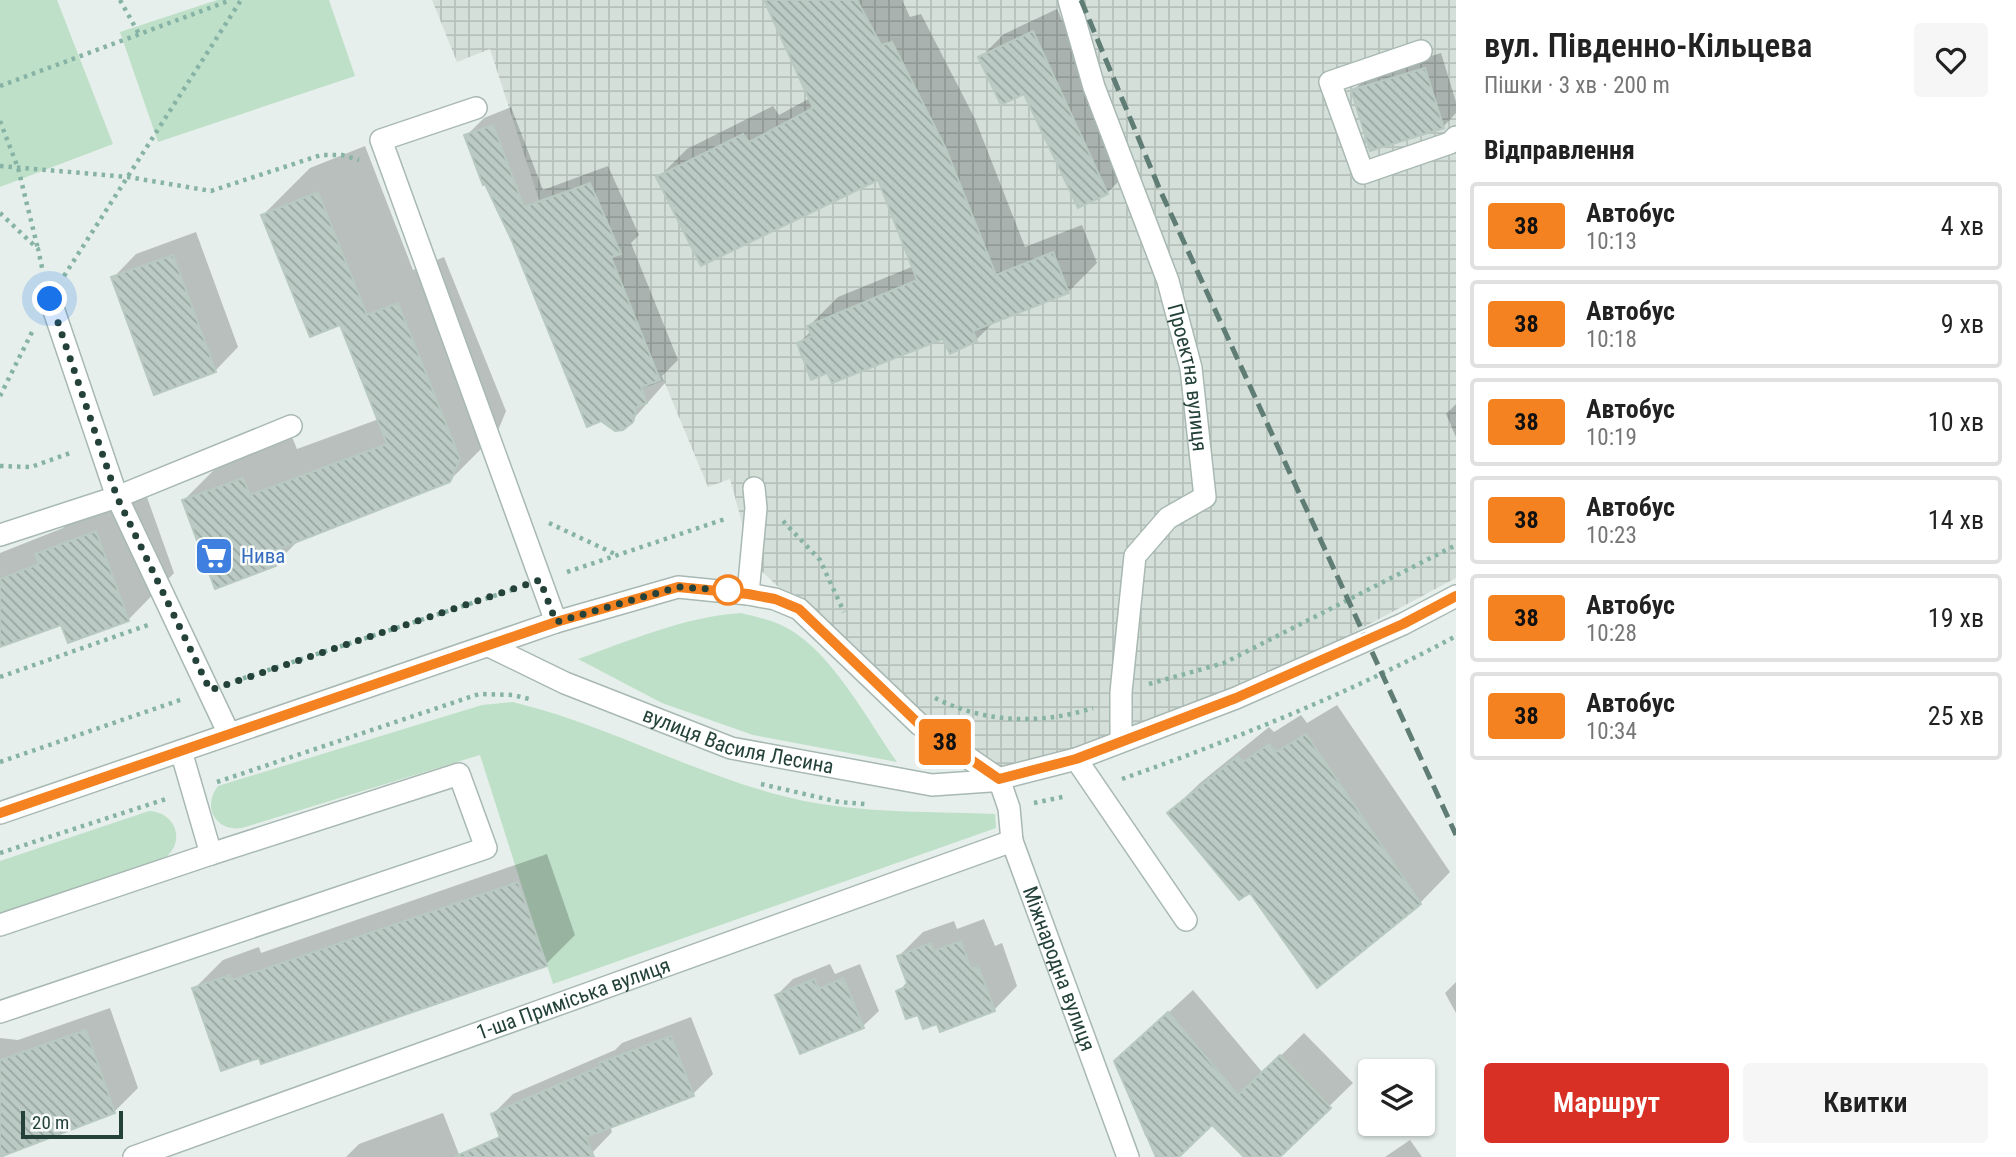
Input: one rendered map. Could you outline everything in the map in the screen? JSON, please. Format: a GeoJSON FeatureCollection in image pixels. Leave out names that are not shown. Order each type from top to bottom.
{"type":"FeatureCollection","features":[{"type":"Feature","properties":{"kind":"street","name":"Проектна вулиця"},"geometry":{"type":"LineString","coordinates":[[1069,0],[1094,87],[1168,281],[1191,368],[1205,498],[1168,518],[1135,556],[1121,692],[1121,740]]}},
{"type":"Feature","properties":{"kind":"street"},"geometry":{"type":"LineString","coordinates":[[1422,51],[1330,82],[1363,173],[1450,143],[1456,137]]}},
{"type":"Feature","properties":{"kind":"street"},"geometry":{"type":"LineString","coordinates":[[476,108],[381,141],[556,622]]}},
{"type":"Feature","properties":{"kind":"street"},"geometry":{"type":"LineString","coordinates":[[50,299],[117,497],[229,734]]}},
{"type":"Feature","properties":{"kind":"street"},"geometry":{"type":"LineString","coordinates":[[0,535],[117,497],[291,426]]}},
{"type":"Feature","properties":{"kind":"street"},"geometry":{"type":"LineString","coordinates":[[748,594],[755,498]]}},
{"type":"Feature","properties":{"kind":"street"},"geometry":{"type":"LineString","coordinates":[[0,813],[556,622],[678,587],[748,594],[775,599],[799,609],[919,724],[999,779]]}},
{"type":"Feature","properties":{"kind":"street","name":"вулиця Василя Лесина"},"geometry":{"type":"LineString","coordinates":[[489,646],[565,683],[731,748],[932,785],[999,779],[1076,759],[1236,698],[1403,624],[1456,596]]}},
{"type":"Feature","properties":{"kind":"street"},"geometry":{"type":"LineString","coordinates":[[181,751],[211,854]]}},
{"type":"Feature","properties":{"kind":"street"},"geometry":{"type":"LineString","coordinates":[[1076,759],[1186,920]]}},
{"type":"Feature","properties":{"kind":"street"},"geometry":{"type":"LineString","coordinates":[[0,925],[459,774],[486,848],[0,1012]]}},
{"type":"Feature","properties":{"kind":"street","name":"Міжнародна вулиця"},"geometry":{"type":"LineString","coordinates":[[999,779],[1009,808],[1012,841],[1128,1157]]}},
{"type":"Feature","properties":{"kind":"street","name":"1-ша Приміська вулиця"},"geometry":{"type":"LineString","coordinates":[[134,1157],[1012,841]]}},
{"type":"Feature","properties":{"kind":"path"},"geometry":{"type":"LineString","coordinates":[[120,0],[139,34]]}},
{"type":"Feature","properties":{"kind":"path"},"geometry":{"type":"LineString","coordinates":[[0,86],[230,0]]}},
{"type":"Feature","properties":{"kind":"path"},"geometry":{"type":"LineString","coordinates":[[0,396],[50,299],[242,0]]}},
{"type":"Feature","properties":{"kind":"path"},"geometry":{"type":"LineString","coordinates":[[0,121],[18,168],[50,299]]}},
{"type":"Feature","properties":{"kind":"path"},"geometry":{"type":"LineString","coordinates":[[0,166],[128,177],[211,191],[321,155],[342,155],[377,164],[393,173]]}},
{"type":"Feature","properties":{"kind":"path"},"geometry":{"type":"LineString","coordinates":[[0,213],[38,249]]}},
{"type":"Feature","properties":{"kind":"path"},"geometry":{"type":"LineString","coordinates":[[0,466],[31,467],[99,443]]}},
{"type":"Feature","properties":{"kind":"path"},"geometry":{"type":"LineString","coordinates":[[0,762],[618,555],[755,498],[775,513],[820,560],[846,615]]}},
{"type":"Feature","properties":{"kind":"path"},"geometry":{"type":"LineString","coordinates":[[513,507],[618,555]]}},
{"type":"Feature","properties":{"kind":"path"},"geometry":{"type":"LineString","coordinates":[[924,692],[946,704],[994,719],[1038,720],[1091,709],[1121,692],[1224,663],[1456,545]]}},
{"type":"Feature","properties":{"kind":"path"},"geometry":{"type":"LineString","coordinates":[[0,677],[174,615]]}},
{"type":"Feature","properties":{"kind":"shaded area"},"geometry":{"type":"Polygon","coordinates":[[[432,0],[1456,0],[1456,578],[1236,695],[1000,776],[920,722],[753,563],[730,479],[708,487],[664,381],[642,388],[563,192],[539,200],[490,49],[457,62],[432,0]]]}},
{"type":"Feature","properties":{"kind":"green space"},"geometry":{"type":"Polygon","coordinates":[[[0,0],[57,0],[113,144],[0,187],[0,0]]]}},
{"type":"Feature","properties":{"kind":"green space"},"geometry":{"type":"Polygon","coordinates":[[[217,0],[329,0],[355,76],[158,142],[120,32],[217,0]]]}},
{"type":"Feature","properties":{"kind":"green space"},"geometry":{"type":"Polygon","coordinates":[[[741,613],[782,625],[819,653],[848,689],[897,762],[753,735],[662,703],[578,659],[678,624],[741,613]]]}},
{"type":"Feature","properties":{"kind":"green space"},"geometry":{"type":"Polygon","coordinates":[[[513,702],[580,722],[712,773],[779,795],[859,809],[995,814],[996,828],[553,984],[480,755],[242,828],[225,826],[218,822],[211,809],[213,794],[218,786],[482,705],[513,702]]]}},
{"type":"Feature","properties":{"kind":"green space"},"geometry":{"type":"Polygon","coordinates":[[[149,811],[165,816],[175,828],[175,843],[166,857],[0,915],[0,861],[149,811]]]}},
{"type":"Feature","properties":{"kind":"building"},"geometry":{"type":"Polygon","coordinates":[[[764,0],[857,0],[881,45],[892,42],[946,149],[996,275],[1053,252],[1069,293],[973,331],[977,341],[950,354],[943,339],[832,383],[827,373],[811,380],[797,343],[812,336],[807,326],[917,280],[878,180],[701,266],[656,177],[743,134],[749,142],[813,108],[764,0]]]}},
{"type":"Feature","properties":{"kind":"building"},"geometry":{"type":"Polygon","coordinates":[[[1033,31],[1108,194],[1078,208],[1024,94],[1001,105],[978,57],[1033,31]]]}},
{"type":"Feature","properties":{"kind":"building"},"geometry":{"type":"Polygon","coordinates":[[[1425,68],[1444,128],[1370,151],[1351,90],[1425,68]]]}},
{"type":"Feature","properties":{"kind":"building"},"geometry":{"type":"Polygon","coordinates":[[[493,125],[524,207],[590,183],[621,254],[611,257],[660,380],[641,387],[647,403],[637,407],[633,422],[623,430],[615,431],[601,421],[587,427],[512,241],[485,184],[483,185],[464,135],[493,125]]]}},
{"type":"Feature","properties":{"kind":"building"},"geometry":{"type":"Polygon","coordinates":[[[318,192],[367,315],[398,303],[460,459],[450,482],[271,552],[276,566],[215,589],[182,500],[243,478],[250,495],[387,444],[340,325],[310,337],[261,215],[318,192]]]}},
{"type":"Feature","properties":{"kind":"building"},"geometry":{"type":"Polygon","coordinates":[[[173,255],[216,372],[154,395],[111,277],[173,255]]]}},
{"type":"Feature","properties":{"kind":"building"},"geometry":{"type":"Polygon","coordinates":[[[96,531],[129,621],[68,643],[61,625],[0,647],[0,579],[39,564],[35,554],[96,531]]]}},
{"type":"Feature","properties":{"kind":"building"},"geometry":{"type":"Polygon","coordinates":[[[1306,734],[1421,904],[1317,988],[1250,893],[1239,900],[1167,813],[1238,756],[1243,762],[1269,744],[1276,752],[1306,734]]]}},
{"type":"Feature","properties":{"kind":"building"},"geometry":{"type":"Polygon","coordinates":[[[518,882],[547,966],[261,1064],[259,1058],[221,1071],[192,988],[230,975],[232,980],[518,882]]]}},
{"type":"Feature","properties":{"kind":"building"},"geometry":{"type":"Polygon","coordinates":[[[961,941],[971,969],[978,966],[995,1011],[940,1032],[937,1024],[923,1029],[918,1015],[906,1019],[896,991],[908,986],[897,956],[931,943],[934,951],[961,941]]]}},
{"type":"Feature","properties":{"kind":"building"},"geometry":{"type":"Polygon","coordinates":[[[843,978],[864,1028],[800,1054],[775,995],[814,979],[819,989],[843,978]]]}},
{"type":"Feature","properties":{"kind":"building"},"geometry":{"type":"Polygon","coordinates":[[[1168,1012],[1238,1095],[1280,1055],[1331,1108],[1280,1157],[1244,1157],[1212,1125],[1179,1157],[1156,1157],[1114,1061],[1168,1012]]]}},
{"type":"Feature","properties":{"kind":"building"},"geometry":{"type":"Polygon","coordinates":[[[86,1030],[115,1113],[0,1157],[0,1060],[86,1030]]]}},
{"type":"Feature","properties":{"kind":"building"},"geometry":{"type":"Polygon","coordinates":[[[671,1036],[694,1096],[586,1137],[594,1157],[454,1157],[500,1137],[491,1114],[601,1066],[599,1063],[671,1036]]]}},
{"type":"Feature","properties":{"kind":"railway"},"geometry":{"type":"LineString","coordinates":[[1081,0],[1160,190],[1456,835]]}},
{"type":"Feature","properties":{"kind":"bus line","name":"38"},"geometry":{"type":"LineString","coordinates":[[0,813],[556,622],[678,587],[723,589],[775,599],[799,609],[919,724],[999,779],[1076,759],[1236,698],[1403,624],[1456,596]]}},
{"type":"Feature","properties":{"kind":"place","name":"Нива"},"geometry":{"type":"Point","coordinates":[214,556]}},
{"type":"Feature","properties":{"kind":"route"},"geometry":{"type":"LineString","coordinates":[[50,299],[117,497],[210,690],[540,580],[556,622],[678,587],[728,590]]}}]}
